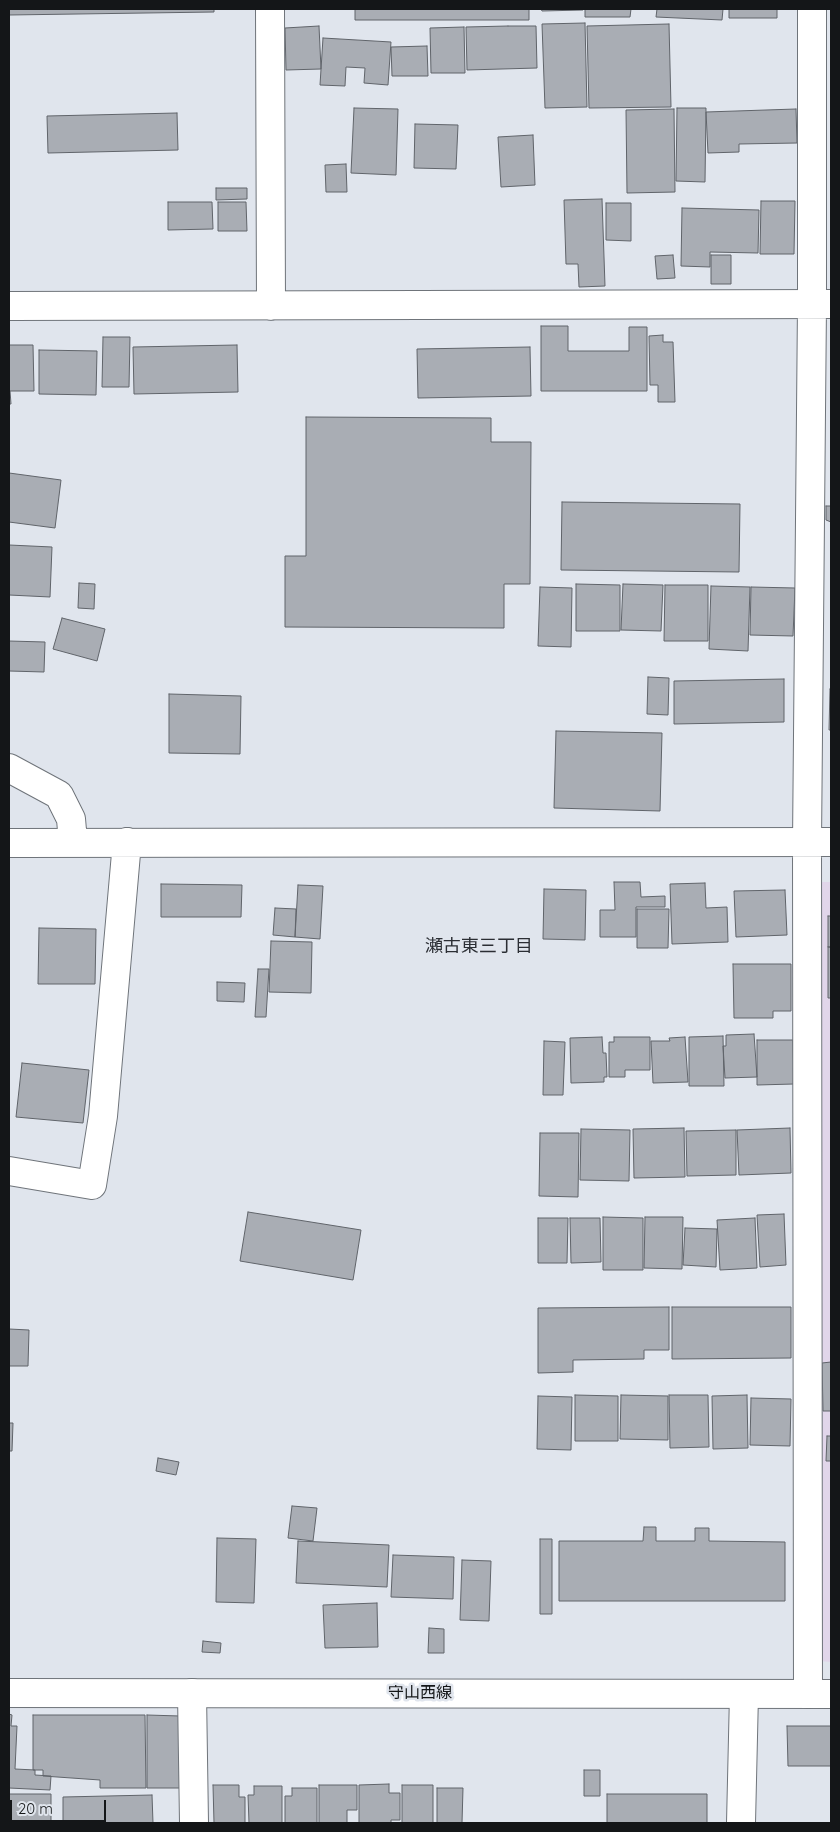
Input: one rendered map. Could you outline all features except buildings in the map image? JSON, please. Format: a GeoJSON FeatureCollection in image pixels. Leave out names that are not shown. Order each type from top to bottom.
{"type":"FeatureCollection","features":[{"type":"Feature","properties":{"kind":"street"},"geometry":{"type":"LineString","coordinates":[[270,9],[272,306]]}},
{"type":"Feature","properties":{"kind":"street"},"geometry":{"type":"LineString","coordinates":[[812,9],[821,304],[819,842],[820,1694]]}},
{"type":"Feature","properties":{"kind":"street"},"geometry":{"type":"LineString","coordinates":[[9,306],[821,304]]}},
{"type":"Feature","properties":{"kind":"street"},"geometry":{"type":"LineString","coordinates":[[9,768],[59,794],[71,819],[72,842]]}},
{"type":"Feature","properties":{"kind":"street"},"geometry":{"type":"LineString","coordinates":[[9,1171],[92,1185],[103,1116],[127,842]]}},
{"type":"Feature","properties":{"kind":"street"},"geometry":{"type":"LineString","coordinates":[[9,843],[819,842]]}},
{"type":"Feature","properties":{"kind":"street","name":"守山西線"},"geometry":{"type":"LineString","coordinates":[[9,1693],[820,1694]]}},
{"type":"Feature","properties":{"kind":"street"},"geometry":{"type":"LineString","coordinates":[[192,1693],[194,1823]]}},
{"type":"Feature","properties":{"kind":"street"},"geometry":{"type":"LineString","coordinates":[[742,1823],[744,1694]]}},
{"type":"Feature","properties":{"kind":"shaded area"},"geometry":{"type":"Polygon","coordinates":[[[822,882],[831,882],[831,1662],[819,1661],[822,882]]]}},
{"type":"Feature","properties":{"kind":"district","name":"瀬古東三丁目"},"geometry":{"type":"Point","coordinates":[479,947]}}]}
